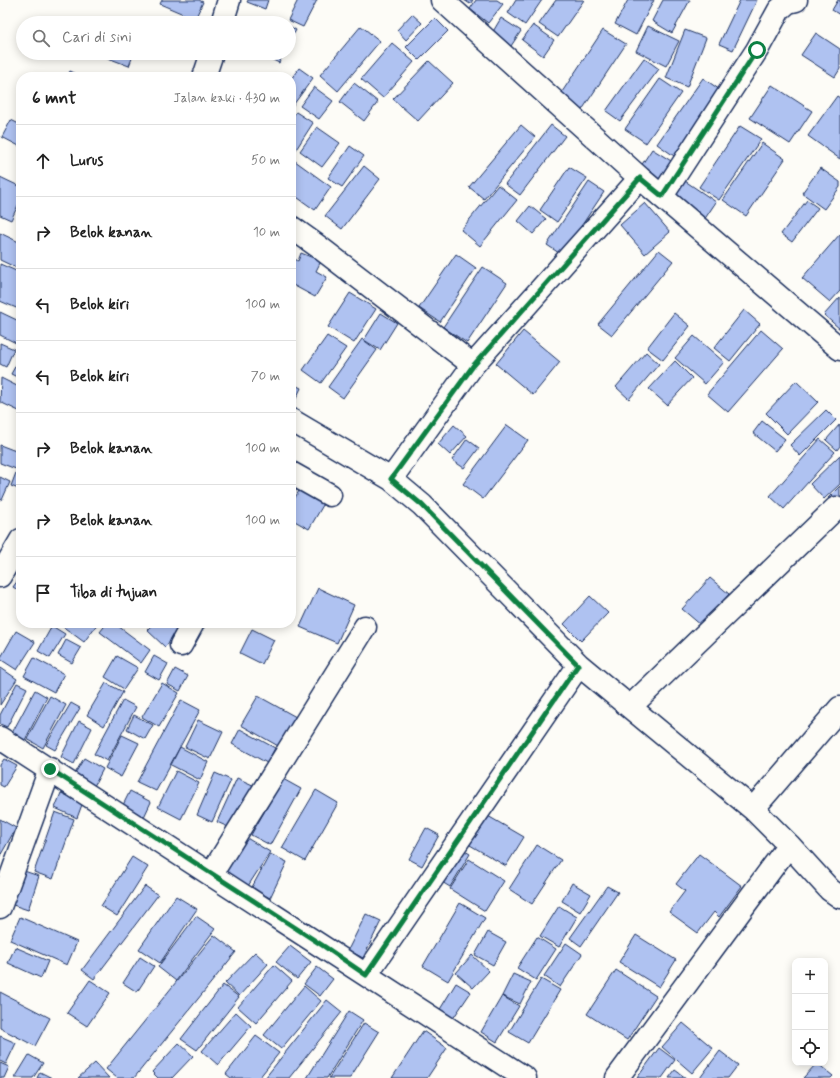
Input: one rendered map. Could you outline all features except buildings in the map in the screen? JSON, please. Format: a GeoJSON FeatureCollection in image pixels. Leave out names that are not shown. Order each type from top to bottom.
{"type":"FeatureCollection","features":[{"type":"Feature","properties":{"kind":"street"},"geometry":{"type":"LineString","coordinates":[[224,16],[229,0]]}},
{"type":"Feature","properties":{"kind":"street"},"geometry":{"type":"LineString","coordinates":[[442,0],[640,178],[838,344]]}},
{"type":"Feature","properties":{"kind":"street"},"geometry":{"type":"LineString","coordinates":[[662,196],[757,50],[779,10],[788,2],[796,0]]}},
{"type":"Feature","properties":{"kind":"street"},"geometry":{"type":"LineString","coordinates":[[206,72],[210,60]]}},
{"type":"Feature","properties":{"kind":"street"},"geometry":{"type":"LineString","coordinates":[[391,479],[473,366],[640,178]]}},
{"type":"Feature","properties":{"kind":"street"},"geometry":{"type":"LineString","coordinates":[[296,231],[473,366]]}},
{"type":"Feature","properties":{"kind":"street"},"geometry":{"type":"LineString","coordinates":[[296,423],[391,479],[422,505],[578,665],[753,809],[789,845],[830,890],[840,897]]}},
{"type":"Feature","properties":{"kind":"street"},"geometry":{"type":"LineString","coordinates":[[296,476],[330,495]]}},
{"type":"Feature","properties":{"kind":"street"},"geometry":{"type":"LineString","coordinates":[[630,707],[836,508]]}},
{"type":"Feature","properties":{"kind":"street"},"geometry":{"type":"LineString","coordinates":[[0,576],[16,549]]}},
{"type":"Feature","properties":{"kind":"street"},"geometry":{"type":"LineString","coordinates":[[212,873],[366,627]]}},
{"type":"Feature","properties":{"kind":"street"},"geometry":{"type":"LineString","coordinates":[[181,645],[190,628]]}},
{"type":"Feature","properties":{"kind":"street"},"geometry":{"type":"LineString","coordinates":[[366,975],[578,665]]}},
{"type":"Feature","properties":{"kind":"street"},"geometry":{"type":"LineString","coordinates":[[753,809],[840,708]]}},
{"type":"Feature","properties":{"kind":"street"},"geometry":{"type":"LineString","coordinates":[[0,738],[212,873],[525,1078]]}},
{"type":"Feature","properties":{"kind":"street"},"geometry":{"type":"LineString","coordinates":[[0,907],[50,769]]}},
{"type":"Feature","properties":{"kind":"street"},"geometry":{"type":"LineString","coordinates":[[617,1078],[789,845]]}},
{"type":"Feature","properties":{"kind":"route"},"geometry":{"type":"LineString","coordinates":[[50,769],[366,975],[578,665],[422,505],[391,479],[473,366],[640,178],[662,196],[757,50]]}}]}
